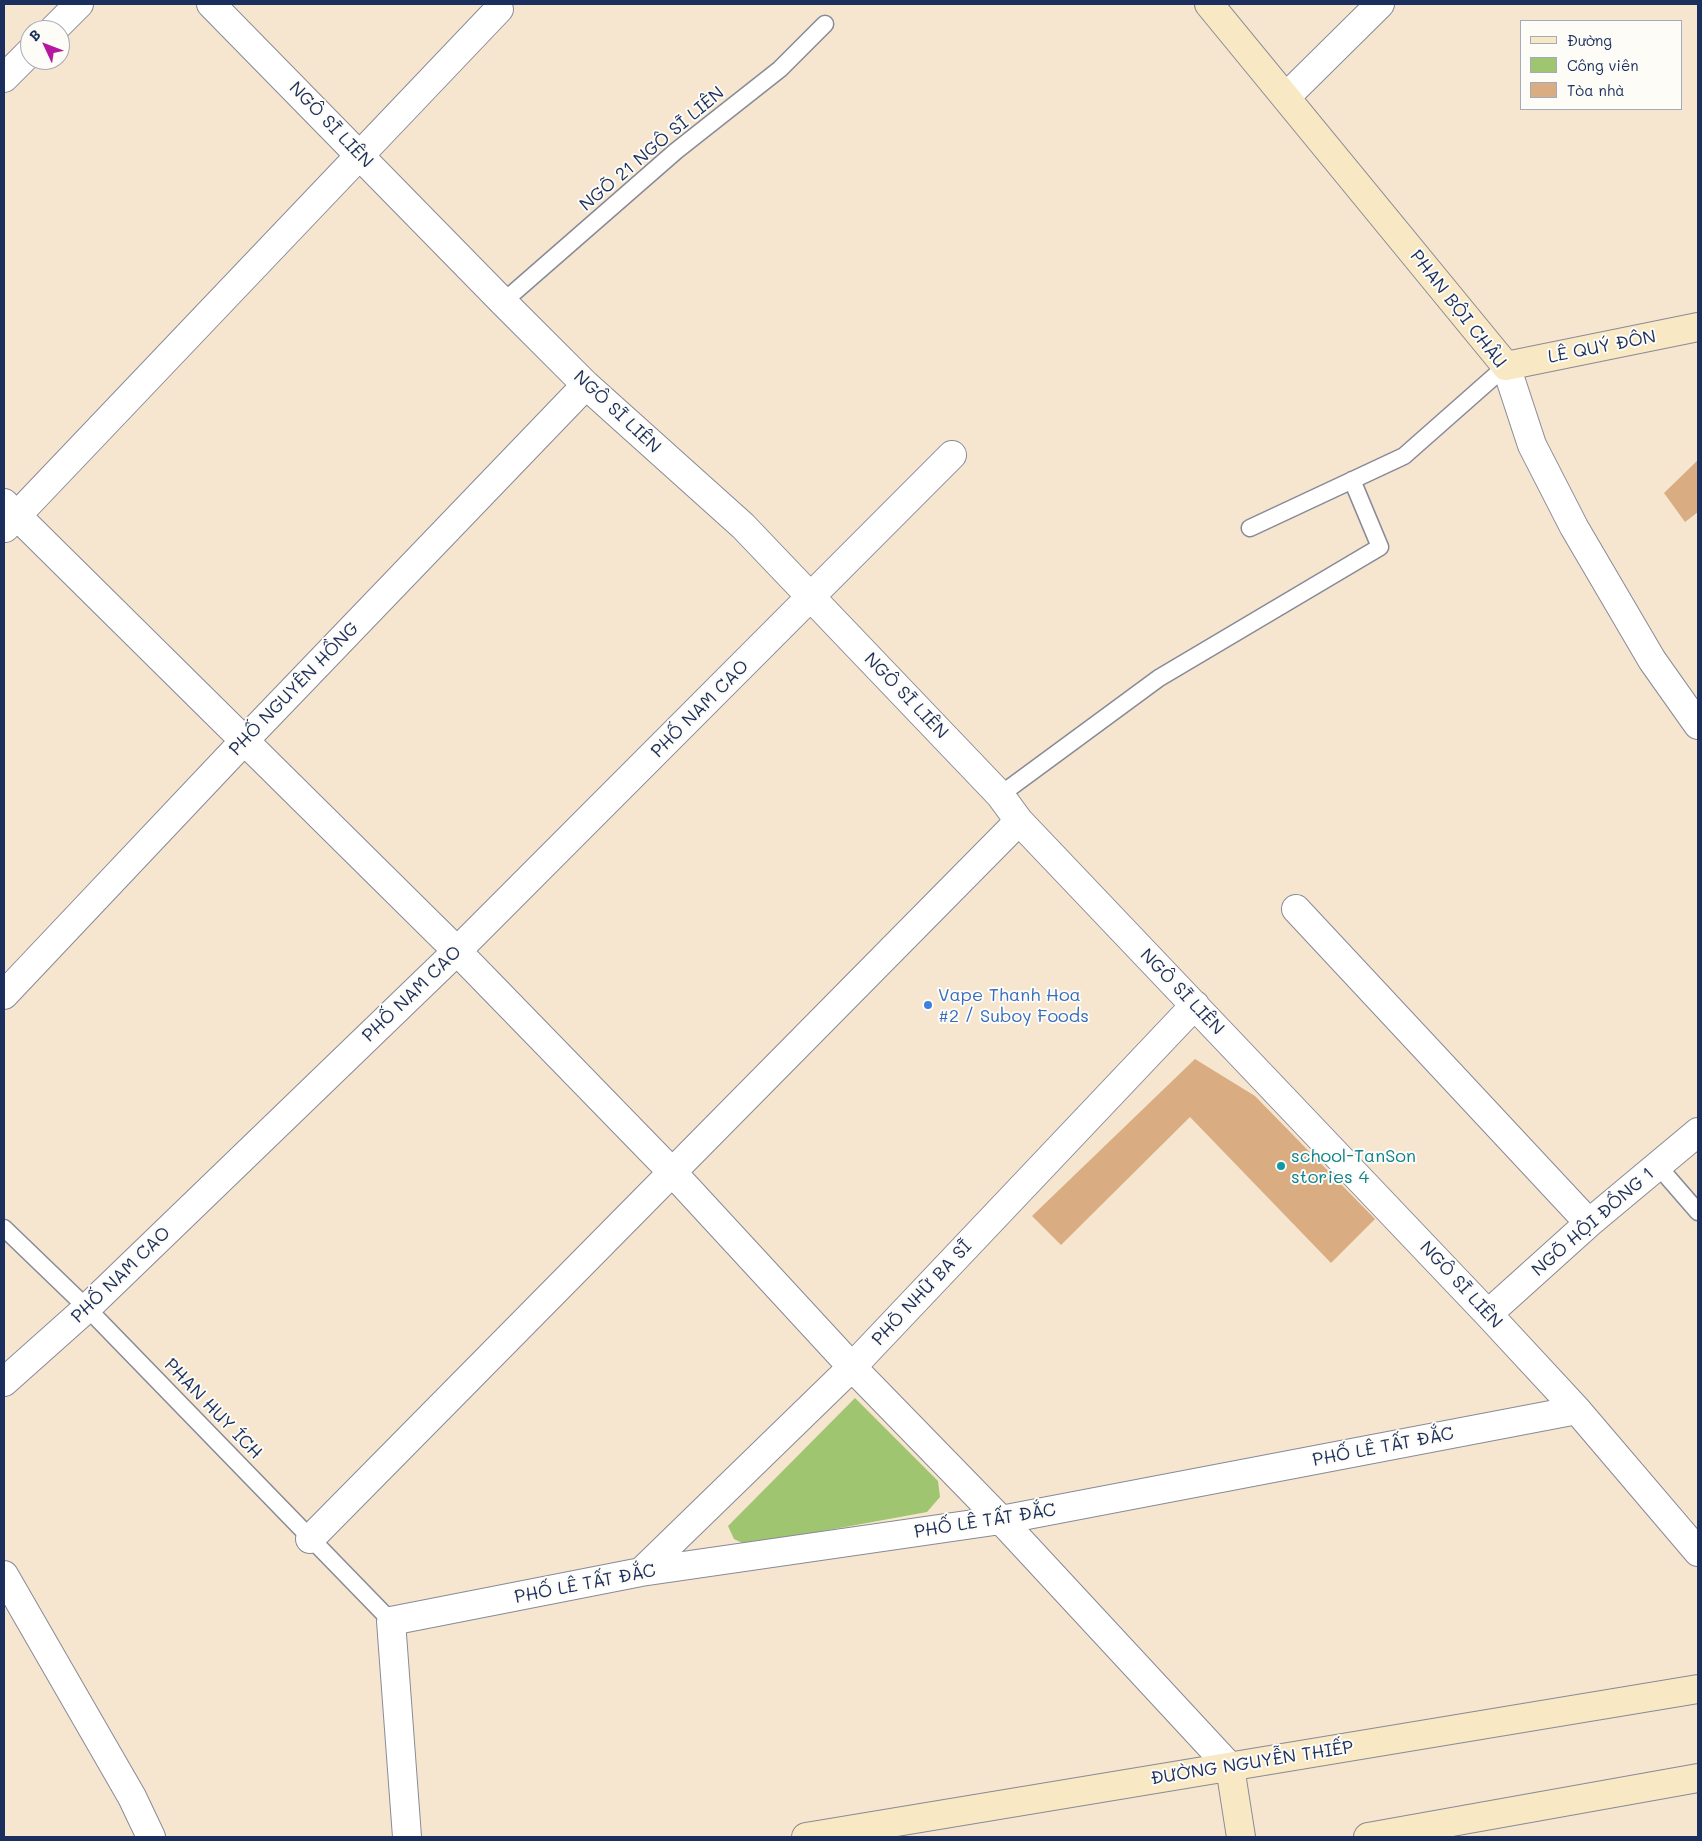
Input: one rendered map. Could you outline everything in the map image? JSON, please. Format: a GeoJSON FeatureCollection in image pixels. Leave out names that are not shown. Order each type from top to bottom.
{"type":"FeatureCollection","features":[{"type":"Feature","properties":{"kind":"street"},"geometry":{"type":"LineString","coordinates":[[62,20],[79,4]]}},
{"type":"Feature","properties":{"kind":"street","name":"NGÔ SĨ LIÊN"},"geometry":{"type":"LineString","coordinates":[[212,4],[503,302],[586,384],[743,526],[812,597],[1000,795],[1020,821],[1488,1314],[1577,1410],[1698,1552]]}},
{"type":"Feature","properties":{"kind":"street","name":"PHAN BỘI CHÂU"},"geometry":{"type":"LineString","coordinates":[[1208,4],[1506,366],[1532,445],[1574,528],[1652,660],[1698,725]]}},
{"type":"Feature","properties":{"kind":"street"},"geometry":{"type":"LineString","coordinates":[[1286,97],[1380,4]]}},
{"type":"Feature","properties":{"kind":"street"},"geometry":{"type":"LineString","coordinates":[[499,9],[360,155],[8,516],[244,741],[457,951],[673,1173],[852,1367],[1002,1520],[1230,1767],[1241,1837]]}},
{"type":"Feature","properties":{"kind":"street"},"geometry":{"type":"LineString","coordinates":[[4,78],[20,62]]}},
{"type":"Feature","properties":{"kind":"street","name":"LÊ QUÝ ĐÔN"},"geometry":{"type":"LineString","coordinates":[[1506,366],[1698,327]]}},
{"type":"Feature","properties":{"kind":"street","name":"PHỐ NGUYÊN HỒNG"},"geometry":{"type":"LineString","coordinates":[[4,995],[586,384]]}},
{"type":"Feature","properties":{"kind":"street","name":"PHỐ NAM CAO"},"geometry":{"type":"LineString","coordinates":[[4,1382],[87,1308],[457,951],[952,455]]}},
{"type":"Feature","properties":{"kind":"street"},"geometry":{"type":"LineString","coordinates":[[310,1539],[1020,821]]}},
{"type":"Feature","properties":{"kind":"street"},"geometry":{"type":"LineString","coordinates":[[1296,909],[1589,1223]]}},
{"type":"Feature","properties":{"kind":"street","name":"PHÕ NHỮ BA SĨ"},"geometry":{"type":"LineString","coordinates":[[641,1572],[852,1367],[1195,1005]]}},
{"type":"Feature","properties":{"kind":"street","name":"NGÕ HỘI ĐỒNG 1"},"geometry":{"type":"LineString","coordinates":[[1488,1314],[1589,1223],[1698,1132]]}},
{"type":"Feature","properties":{"kind":"street","name":"PHỐ LÊ TẤT ĐẮC"},"geometry":{"type":"LineString","coordinates":[[391,1622],[641,1572],[1002,1520],[1577,1410]]}},
{"type":"Feature","properties":{"kind":"street"},"geometry":{"type":"LineString","coordinates":[[4,1575],[132,1797],[151,1837]]}},
{"type":"Feature","properties":{"kind":"street"},"geometry":{"type":"LineString","coordinates":[[391,1622],[407,1837]]}},
{"type":"Feature","properties":{"kind":"street","name":"ĐƯỜNG NGUYỄN THIẾP"},"geometry":{"type":"LineString","coordinates":[[806,1837],[1698,1689]]}},
{"type":"Feature","properties":{"kind":"street"},"geometry":{"type":"LineString","coordinates":[[1368,1837],[1698,1778]]}},
{"type":"Feature","properties":{"kind":"lane","name":"NGÕ 21 NGÔ SĨ LIÊN"},"geometry":{"type":"LineString","coordinates":[[503,302],[676,151],[780,69],[825,24]]}},
{"type":"Feature","properties":{"kind":"lane"},"geometry":{"type":"LineString","coordinates":[[1250,528],[1404,456],[1506,366]]}},
{"type":"Feature","properties":{"kind":"lane"},"geometry":{"type":"LineString","coordinates":[[1000,795],[1159,678],[1380,547],[1352,480]]}},
{"type":"Feature","properties":{"kind":"lane"},"geometry":{"type":"LineString","coordinates":[[1658,1166],[1698,1212]]}},
{"type":"Feature","properties":{"kind":"lane","name":"PHAN HUY ÍCH"},"geometry":{"type":"LineString","coordinates":[[4,1228],[87,1308],[391,1622]]}},
{"type":"Feature","properties":{"kind":"green space"},"geometry":{"type":"Polygon","coordinates":[[[855,1398],[938,1481],[940,1497],[927,1512],[747,1545],[734,1539],[728,1526],[855,1398]]]}},
{"type":"Feature","properties":{"kind":"building"},"geometry":{"type":"Polygon","coordinates":[[[1698,460],[1698,512],[1685,522],[1664,493],[1698,460]]]}},
{"type":"Feature","properties":{"kind":"building","name":"school-TanSon stories 4"},"geometry":{"type":"Polygon","coordinates":[[[1195,1059],[1255,1096],[1375,1219],[1331,1263],[1190,1117],[1061,1245],[1032,1216],[1195,1059]]]}},
{"type":"Feature","properties":{"kind":"place","name":"Vape Thanh Hoa #2 / Suboy Foods"},"geometry":{"type":"Point","coordinates":[928,1005]}},
{"type":"Feature","properties":{"kind":"place","name":"school-TanSon stories 4"},"geometry":{"type":"Point","coordinates":[1281,1166]}}]}
